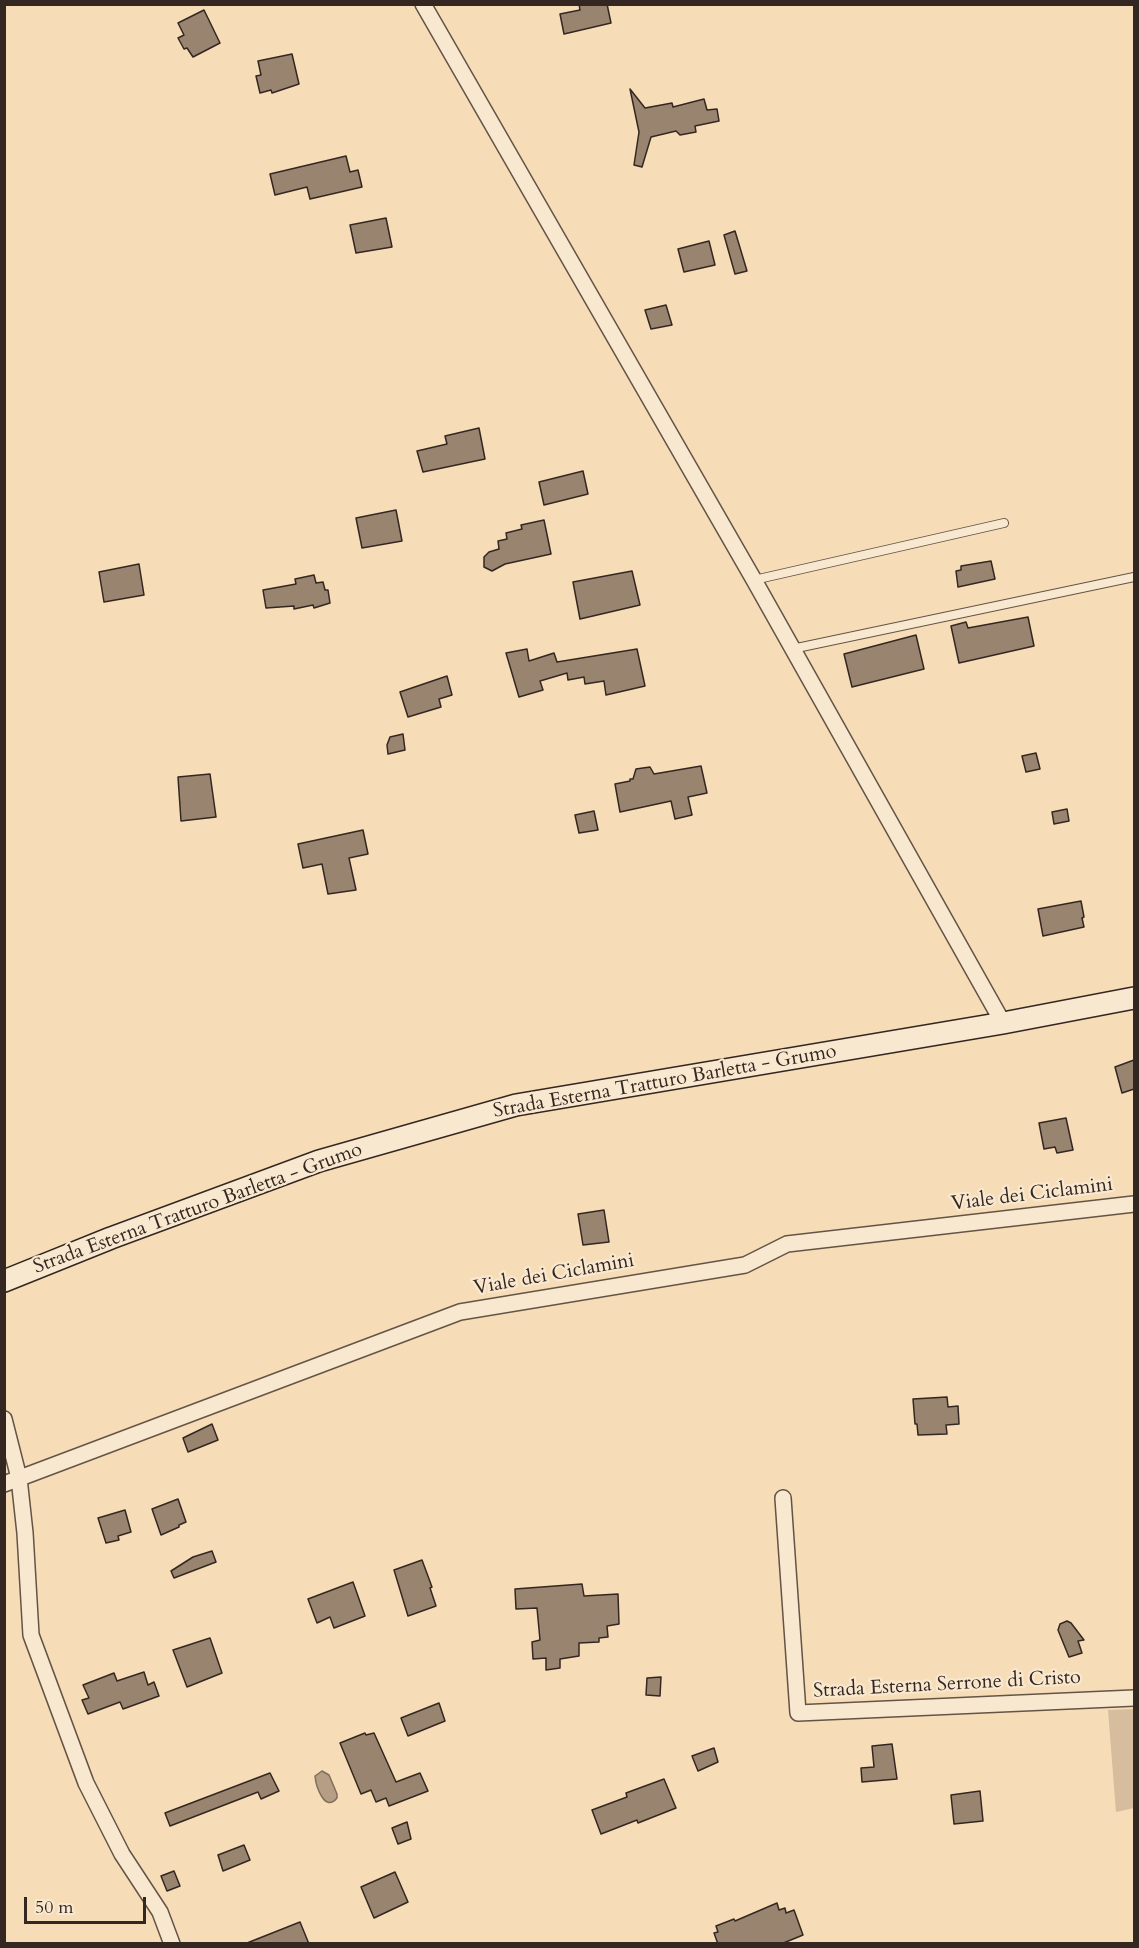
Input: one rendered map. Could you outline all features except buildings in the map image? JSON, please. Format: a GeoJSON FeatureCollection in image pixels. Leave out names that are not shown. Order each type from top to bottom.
{"type":"FeatureCollection","features":[{"type":"Feature","properties":{"kind":"street"},"geometry":{"type":"LineString","coordinates":[[423,4],[754,580],[1003,1023]]}},
{"type":"Feature","properties":{"kind":"street","name":"Strada Esterna Tratturo Barletta - Grumo"},"geometry":{"type":"LineString","coordinates":[[4,1281],[111,1238],[319,1161],[516,1105],[1003,1023],[1134,998]]}},
{"type":"Feature","properties":{"kind":"street","name":"Viale dei Ciclamini"},"geometry":{"type":"LineString","coordinates":[[12,1481],[460,1312],[745,1265],[787,1244],[1134,1204]]}},
{"type":"Feature","properties":{"kind":"street"},"geometry":{"type":"LineString","coordinates":[[4,1419],[12,1481],[25,1533],[30,1635],[86,1783],[122,1854],[160,1912],[172,1944]]}},
{"type":"Feature","properties":{"kind":"street","name":"Strada Esterna Serrone di Cristo"},"geometry":{"type":"LineString","coordinates":[[783,1498],[798,1713],[1134,1698]]}},
{"type":"Feature","properties":{"kind":"lane"},"geometry":{"type":"LineString","coordinates":[[754,580],[1004,523]]}},
{"type":"Feature","properties":{"kind":"lane"},"geometry":{"type":"LineString","coordinates":[[792,649],[1134,577]]}},
{"type":"Feature","properties":{"kind":"shaded area"},"geometry":{"type":"Polygon","coordinates":[[[1134,1709],[1134,1808],[1116,1812],[1108,1710],[1134,1709]]]}},
{"type":"Feature","properties":{"kind":"shaded area"},"geometry":{"type":"Polygon","coordinates":[[[322,1771],[329,1775],[337,1794],[333,1802],[325,1801],[317,1786],[315,1776],[322,1771]]]}}]}
